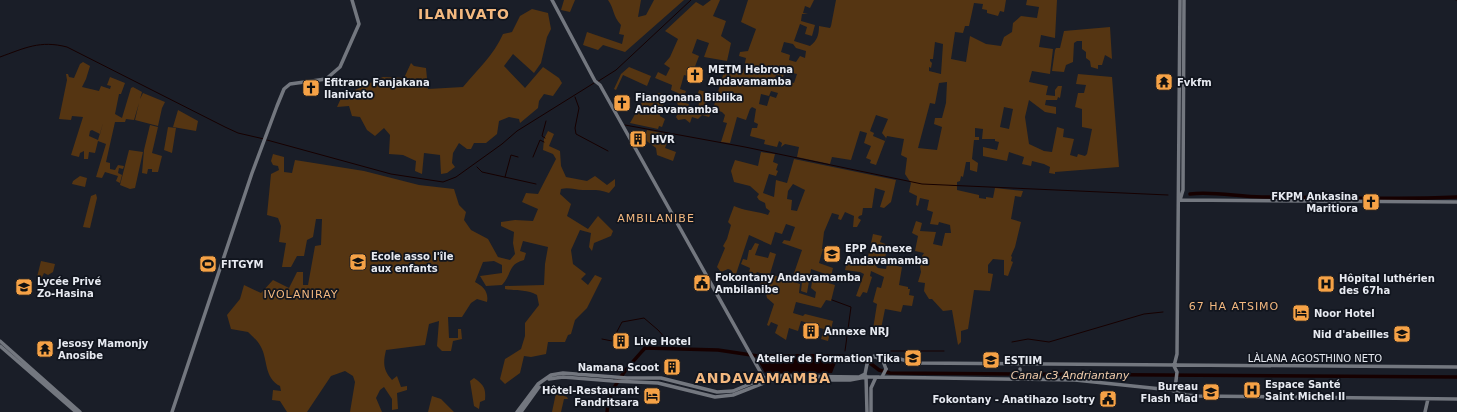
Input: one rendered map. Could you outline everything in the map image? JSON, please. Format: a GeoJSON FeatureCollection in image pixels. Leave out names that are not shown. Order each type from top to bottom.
{"type":"FeatureCollection","features":[{"type":"Feature","properties":{"kind":"main road"},"geometry":{"type":"LineString","coordinates":[[172,412],[262,142],[284,90],[290,84],[326,79],[340,67],[359,24],[352,0]]}},
{"type":"Feature","properties":{"kind":"main road"},"geometry":{"type":"LineString","coordinates":[[552,0],[595,80],[600,85],[765,380]]}},
{"type":"Feature","properties":{"kind":"main road"},"geometry":{"type":"LineString","coordinates":[[1180,0],[1181,95]]}},
{"type":"Feature","properties":{"kind":"main road"},"geometry":{"type":"LineString","coordinates":[[1174,390],[1177,354],[1184,0]]}},
{"type":"Feature","properties":{"kind":"main road"},"geometry":{"type":"LineString","coordinates":[[1179,202],[1457,202]]}},
{"type":"Feature","properties":{"kind":"main road"},"geometry":{"type":"LineString","coordinates":[[0,341],[80,412]]}},
{"type":"Feature","properties":{"kind":"main road"},"geometry":{"type":"LineString","coordinates":[[0,346],[76,412]]}},
{"type":"Feature","properties":{"kind":"main road"},"geometry":{"type":"LineString","coordinates":[[517,412],[538,384],[551,375],[563,374],[627,378],[661,378],[717,392],[740,389],[780,376],[859,377],[865,374],[866,365],[873,356],[883,361],[886,369],[882,377],[876,377]]}},
{"type":"Feature","properties":{"kind":"main road","name":"LÀLANA AGOSTHINO NETO"},"geometry":{"type":"LineString","coordinates":[[873,356],[886,356],[914,363],[1016,365],[1176,367],[1457,367]]}},
{"type":"Feature","properties":{"kind":"main road"},"geometry":{"type":"LineString","coordinates":[[866,365],[867,412]]}},
{"type":"Feature","properties":{"kind":"main road"},"geometry":{"type":"LineString","coordinates":[[1016,365],[1020,369],[1018,379]]}},
{"type":"Feature","properties":{"kind":"main road"},"geometry":{"type":"LineString","coordinates":[[521,412],[540,386],[550,378],[563,377],[621,382],[658,383],[715,397],[737,394],[765,380],[850,380],[866,376],[1113,382],[1174,390],[1186,395],[1198,396],[1457,399]]}},
{"type":"Feature","properties":{"kind":"main road"},"geometry":{"type":"LineString","coordinates":[[871,412],[871,388],[876,377]]}},
{"type":"Feature","properties":{"kind":"main road"},"geometry":{"type":"LineString","coordinates":[[1426,412],[1428,398]]}},
{"type":"Feature","properties":{"kind":"shaded area"},"geometry":{"type":"Polygon","coordinates":[[[564,0],[575,0],[570,12],[561,10],[564,0]]]}},
{"type":"Feature","properties":{"kind":"shaded area"},"geometry":{"type":"Polygon","coordinates":[[[608,0],[641,0],[638,17],[646,15],[654,0],[684,0],[625,52],[603,45],[598,50],[583,45],[587,32],[622,44],[624,35],[619,34],[621,25],[616,18],[608,0]]]}},
{"type":"Feature","properties":{"kind":"shaded area"},"geometry":{"type":"Polygon","coordinates":[[[711,0],[720,0],[713,16],[726,21],[721,36],[731,43],[727,61],[704,57],[709,43],[697,39],[692,53],[699,56],[691,77],[684,75],[680,89],[686,91],[682,102],[689,104],[687,111],[695,114],[701,98],[697,96],[699,90],[709,93],[704,110],[711,113],[709,117],[702,115],[698,119],[692,117],[690,123],[685,119],[678,120],[676,117],[680,109],[676,101],[678,93],[671,90],[672,85],[655,78],[658,72],[666,76],[670,68],[664,64],[670,57],[678,39],[665,31],[696,2],[703,6],[711,0]]]}},
{"type":"Feature","properties":{"kind":"shaded area"},"geometry":{"type":"Polygon","coordinates":[[[748,0],[814,0],[810,8],[805,6],[803,13],[808,14],[802,14],[801,21],[815,25],[812,36],[805,34],[807,27],[800,24],[794,41],[810,46],[817,38],[819,26],[830,28],[836,0],[1006,0],[1004,12],[1000,11],[998,16],[987,13],[987,10],[982,9],[983,4],[974,3],[969,26],[965,26],[963,33],[955,32],[951,59],[966,62],[970,36],[986,44],[1001,46],[1004,37],[1012,32],[1013,23],[1021,16],[1037,18],[1039,7],[1026,5],[1027,0],[1057,0],[1055,38],[1041,35],[1039,47],[1053,49],[1050,74],[1032,71],[1029,82],[1048,86],[1046,95],[1055,96],[1055,90],[1058,86],[1062,86],[1060,98],[1058,97],[1057,100],[1046,100],[1045,105],[1056,107],[1056,114],[1045,112],[1029,100],[1025,117],[1029,144],[1044,151],[1052,152],[1057,127],[1064,129],[1063,137],[1074,139],[1070,155],[1077,157],[1078,154],[1085,156],[1087,154],[1092,129],[1082,127],[1082,109],[1075,107],[1078,93],[1084,93],[1086,85],[1076,84],[1078,74],[1112,77],[1119,167],[1055,172],[1055,174],[1049,173],[1050,167],[1044,164],[1032,161],[1031,166],[1022,164],[1024,157],[1009,152],[1007,161],[983,156],[983,147],[997,150],[999,142],[995,141],[995,139],[982,139],[983,129],[975,128],[975,137],[979,137],[979,140],[974,140],[972,159],[978,163],[977,172],[970,170],[970,162],[966,162],[963,177],[961,176],[960,181],[957,182],[957,185],[949,186],[957,186],[957,190],[979,195],[979,198],[986,199],[986,197],[993,198],[995,188],[1023,191],[1021,197],[1015,196],[1011,219],[1021,222],[1015,247],[1011,256],[1011,261],[1013,262],[1008,276],[1004,275],[1004,260],[993,259],[988,265],[988,273],[993,274],[990,291],[974,290],[968,329],[961,331],[961,342],[958,345],[952,310],[943,311],[932,299],[929,299],[924,291],[925,283],[918,282],[921,272],[920,266],[922,256],[924,253],[915,251],[918,236],[912,233],[916,221],[922,223],[920,231],[936,232],[933,244],[942,246],[945,233],[951,233],[950,225],[939,222],[938,225],[930,224],[933,212],[927,210],[929,200],[920,198],[918,206],[916,205],[917,196],[909,192],[911,183],[905,174],[907,158],[901,155],[904,139],[887,136],[876,165],[870,163],[871,160],[866,158],[871,146],[864,143],[867,133],[860,131],[851,160],[832,157],[830,164],[797,157],[799,147],[785,144],[781,147],[782,143],[779,141],[777,147],[764,144],[765,140],[750,136],[752,128],[757,128],[758,124],[754,122],[756,109],[752,107],[746,120],[737,117],[730,143],[721,142],[727,123],[723,122],[725,115],[722,112],[713,109],[725,68],[743,73],[746,58],[739,56],[740,52],[748,51],[756,29],[741,22],[748,0]],[[784,42],[781,52],[790,55],[789,60],[796,62],[800,56],[805,58],[806,51],[796,48],[793,44],[784,42]],[[935,42],[933,59],[930,59],[932,63],[931,68],[929,67],[929,71],[941,74],[943,44],[935,42]],[[785,71],[783,77],[776,75],[773,83],[781,85],[783,80],[794,83],[797,74],[785,71]],[[947,82],[939,83],[935,104],[930,103],[918,148],[937,150],[942,127],[934,124],[935,118],[942,118],[946,103],[947,82]],[[771,91],[769,96],[761,94],[759,104],[767,106],[770,96],[776,98],[778,93],[771,91]],[[1004,107],[1000,127],[1009,129],[1013,109],[1004,107]],[[876,115],[870,131],[874,133],[873,136],[885,141],[886,138],[882,133],[888,119],[876,115]]]}},
{"type":"Feature","properties":{"kind":"shaded area"},"geometry":{"type":"Polygon","coordinates":[[[532,9],[548,13],[551,29],[547,37],[541,63],[534,73],[513,54],[504,66],[525,88],[543,67],[559,78],[562,83],[553,96],[544,94],[539,101],[538,108],[520,123],[519,119],[509,117],[499,121],[497,134],[486,143],[474,143],[471,149],[467,149],[459,143],[453,153],[452,163],[455,167],[447,173],[441,174],[440,155],[424,153],[422,174],[415,171],[416,161],[403,155],[389,154],[390,135],[384,128],[375,136],[367,130],[360,117],[352,116],[349,106],[337,107],[342,96],[383,77],[404,78],[411,63],[414,66],[426,68],[428,89],[463,87],[490,56],[503,34],[512,32],[520,16],[532,9]]]}},
{"type":"Feature","properties":{"kind":"shaded area"},"geometry":{"type":"Polygon","coordinates":[[[1110,27],[1112,59],[1105,55],[1102,65],[1098,65],[1098,69],[1091,67],[1090,61],[1086,58],[1086,52],[1082,49],[1082,41],[1077,41],[1074,43],[1073,62],[1066,65],[1064,72],[1052,71],[1055,50],[1056,48],[1060,48],[1064,31],[1110,27]]]}},
{"type":"Feature","properties":{"kind":"shaded area"},"geometry":{"type":"Polygon","coordinates":[[[83,62],[90,66],[82,87],[99,91],[101,86],[110,89],[111,86],[107,85],[110,77],[125,83],[121,94],[119,94],[115,114],[122,118],[131,88],[133,87],[142,92],[140,99],[143,93],[165,102],[158,126],[135,120],[139,103],[134,120],[126,119],[125,122],[115,122],[106,162],[110,163],[110,169],[115,170],[118,165],[124,166],[123,169],[119,168],[118,173],[122,175],[120,183],[116,181],[118,176],[105,172],[102,178],[96,177],[106,144],[98,141],[95,153],[89,152],[88,159],[84,159],[84,151],[80,153],[79,157],[71,155],[83,117],[72,116],[71,120],[59,119],[67,80],[66,74],[68,74],[69,77],[74,78],[80,64],[83,62]],[[92,130],[90,131],[89,136],[98,140],[100,134],[92,130]]]}},
{"type":"Feature","properties":{"kind":"shaded area"},"geometry":{"type":"Polygon","coordinates":[[[629,67],[651,76],[647,86],[623,75],[616,90],[614,89],[621,74],[629,67]]]}},
{"type":"Feature","properties":{"kind":"shaded area"},"geometry":{"type":"Polygon","coordinates":[[[658,93],[663,94],[665,97],[664,103],[660,110],[660,116],[665,119],[662,127],[659,126],[658,129],[630,123],[646,95],[655,99],[658,93]]]}},
{"type":"Feature","properties":{"kind":"shaded area"},"geometry":{"type":"Polygon","coordinates":[[[178,110],[198,121],[196,131],[173,127],[178,110]]]}},
{"type":"Feature","properties":{"kind":"shaded area"},"geometry":{"type":"Polygon","coordinates":[[[150,125],[158,127],[152,153],[162,156],[158,172],[152,172],[152,169],[148,169],[147,174],[142,173],[144,150],[150,125]]]}},
{"type":"Feature","properties":{"kind":"shaded area"},"geometry":{"type":"Polygon","coordinates":[[[168,127],[176,128],[172,153],[164,150],[168,127]]]}},
{"type":"Feature","properties":{"kind":"shaded area"},"geometry":{"type":"Polygon","coordinates":[[[647,130],[670,135],[665,148],[676,152],[673,161],[657,155],[656,148],[644,139],[647,130]]]}},
{"type":"Feature","properties":{"kind":"shaded area"},"geometry":{"type":"Polygon","coordinates":[[[548,131],[554,134],[549,146],[560,151],[561,166],[566,177],[587,181],[595,176],[607,185],[615,179],[615,186],[609,193],[596,190],[561,189],[560,194],[571,204],[567,216],[588,229],[598,216],[613,231],[611,236],[594,243],[592,251],[589,247],[591,233],[580,230],[571,250],[573,264],[586,274],[581,279],[588,285],[595,275],[602,278],[587,308],[575,320],[571,334],[568,335],[565,342],[548,342],[546,354],[531,357],[524,356],[520,373],[505,384],[500,379],[505,359],[521,349],[525,336],[525,323],[539,305],[537,295],[525,291],[505,289],[505,286],[544,285],[545,264],[548,247],[523,241],[520,251],[526,253],[524,260],[515,264],[502,285],[486,286],[480,276],[502,273],[502,265],[494,261],[483,262],[475,282],[481,285],[485,290],[487,302],[477,299],[471,303],[462,317],[448,317],[449,338],[458,338],[458,329],[461,329],[462,339],[453,341],[451,351],[442,351],[437,346],[439,321],[429,324],[425,345],[386,350],[384,359],[385,370],[392,380],[397,376],[401,387],[407,386],[407,390],[397,393],[398,409],[392,410],[392,399],[384,387],[380,390],[376,398],[382,412],[350,412],[355,382],[353,376],[345,371],[331,376],[307,412],[287,412],[280,401],[272,400],[273,390],[281,391],[280,386],[275,383],[269,374],[261,347],[248,332],[231,329],[227,315],[240,299],[244,285],[261,293],[273,280],[289,288],[297,272],[303,272],[303,285],[308,285],[315,246],[321,245],[322,219],[316,219],[313,237],[307,240],[304,256],[297,256],[291,267],[282,267],[286,243],[279,242],[281,226],[278,218],[267,215],[271,174],[279,170],[278,166],[273,165],[271,161],[273,154],[284,157],[284,172],[292,173],[295,160],[364,171],[419,185],[454,189],[459,205],[466,212],[464,220],[471,230],[488,239],[498,257],[510,260],[515,254],[513,243],[514,232],[501,226],[501,222],[515,220],[533,221],[538,209],[522,202],[526,193],[538,194],[556,159],[553,154],[543,150],[544,139],[548,131]]]}},
{"type":"Feature","properties":{"kind":"shaded area"},"geometry":{"type":"Polygon","coordinates":[[[129,150],[143,152],[135,188],[130,189],[120,185],[129,150]]]}},
{"type":"Feature","properties":{"kind":"shaded area"},"geometry":{"type":"Polygon","coordinates":[[[761,152],[775,154],[773,162],[778,164],[776,170],[778,171],[776,176],[769,174],[763,193],[774,197],[776,180],[787,183],[794,159],[896,180],[891,202],[884,208],[880,207],[885,191],[875,188],[872,208],[863,208],[862,215],[858,218],[861,220],[857,227],[853,227],[854,216],[845,212],[841,220],[838,219],[839,215],[832,213],[824,232],[823,249],[819,263],[833,268],[831,276],[811,269],[807,293],[801,291],[802,282],[792,279],[802,250],[782,243],[784,240],[790,241],[795,227],[786,224],[782,234],[775,232],[771,245],[749,235],[735,277],[731,270],[728,269],[721,272],[717,267],[725,248],[723,246],[727,239],[731,225],[728,222],[734,206],[768,215],[770,211],[766,208],[765,203],[757,197],[759,194],[750,186],[734,182],[731,171],[735,160],[758,166],[761,152]],[[793,184],[788,191],[787,199],[792,200],[791,210],[797,211],[805,190],[793,184]]]}},
{"type":"Feature","properties":{"kind":"shaded area"},"geometry":{"type":"Polygon","coordinates":[[[80,176],[87,178],[85,187],[72,184],[73,181],[80,176]]]}},
{"type":"Feature","properties":{"kind":"shaded area"},"geometry":{"type":"Polygon","coordinates":[[[96,194],[97,198],[90,228],[83,227],[91,196],[96,194]]]}},
{"type":"Feature","properties":{"kind":"shaded area"},"geometry":{"type":"Polygon","coordinates":[[[873,234],[882,236],[880,242],[888,245],[885,258],[878,257],[875,265],[878,268],[886,269],[887,264],[902,267],[899,285],[908,287],[908,289],[910,289],[909,295],[914,296],[912,306],[903,305],[901,312],[885,309],[881,329],[873,329],[877,304],[873,302],[877,287],[881,288],[884,277],[871,271],[870,276],[872,277],[867,293],[863,292],[860,297],[856,296],[864,274],[845,270],[847,261],[859,262],[866,266],[873,234]]]}},
{"type":"Feature","properties":{"kind":"shaded area"},"geometry":{"type":"Polygon","coordinates":[[[755,243],[759,244],[755,255],[768,258],[770,252],[776,254],[770,274],[800,284],[799,293],[815,298],[816,292],[811,288],[812,282],[816,283],[817,280],[835,285],[831,301],[826,300],[821,308],[796,302],[793,313],[803,316],[805,314],[833,321],[828,341],[821,339],[824,329],[808,325],[808,323],[801,321],[798,331],[789,328],[786,340],[775,333],[778,325],[771,322],[769,326],[767,325],[774,304],[767,298],[765,289],[760,286],[763,274],[757,272],[755,275],[749,273],[750,268],[741,264],[743,259],[747,260],[749,250],[751,250],[755,243]]]}},
{"type":"Feature","properties":{"kind":"shaded area"},"geometry":{"type":"Polygon","coordinates":[[[41,261],[55,264],[53,272],[48,275],[44,273],[41,279],[37,277],[41,261]]]}},
{"type":"Feature","properties":{"kind":"shaded area"},"geometry":{"type":"Polygon","coordinates":[[[754,354],[841,354],[869,360],[866,364],[837,360],[832,373],[765,373],[754,354]]]}},
{"type":"Feature","properties":{"kind":"shaded area"},"geometry":{"type":"Polygon","coordinates":[[[474,378],[485,390],[485,400],[480,402],[479,409],[474,406],[470,381],[474,378]]]}},
{"type":"Feature","properties":{"kind":"shaded area"},"geometry":{"type":"Polygon","coordinates":[[[556,393],[567,397],[568,399],[564,399],[561,412],[552,412],[556,393]]]}},
{"type":"Feature","properties":{"kind":"shaded area"},"geometry":{"type":"Polygon","coordinates":[[[432,396],[441,399],[454,412],[428,412],[432,396]]]}},
{"type":"Feature","properties":{"kind":"waterway"},"geometry":{"type":"LineString","coordinates":[[597,82],[616,70],[691,0]]}},
{"type":"Feature","properties":{"kind":"waterway"},"geometry":{"type":"LineString","coordinates":[[0,57],[33,46],[49,44],[67,47],[225,127],[238,133],[264,139]]}},
{"type":"Feature","properties":{"kind":"waterway"},"geometry":{"type":"LineString","coordinates":[[267,140],[391,174],[443,182],[456,177],[502,144],[517,131],[594,83]]}},
{"type":"Feature","properties":{"kind":"waterway"},"geometry":{"type":"LineString","coordinates":[[575,97],[579,108],[575,128],[576,134],[608,151]]}},
{"type":"Feature","properties":{"kind":"waterway"},"geometry":{"type":"LineString","coordinates":[[545,138],[542,136],[546,121]]}},
{"type":"Feature","properties":{"kind":"waterway"},"geometry":{"type":"LineString","coordinates":[[625,125],[745,147],[922,184],[1168,195]]}},
{"type":"Feature","properties":{"kind":"waterway"},"geometry":{"type":"LineString","coordinates":[[533,157],[540,140],[544,142]]}},
{"type":"Feature","properties":{"kind":"waterway"},"geometry":{"type":"LineString","coordinates":[[505,177],[511,155],[518,157]]}},
{"type":"Feature","properties":{"kind":"waterway"},"geometry":{"type":"LineString","coordinates":[[477,167],[482,172],[536,184]]}},
{"type":"Feature","properties":{"kind":"waterway"},"geometry":{"type":"LineString","coordinates":[[1190,194],[1208,193],[1253,197],[1457,197]]}},
{"type":"Feature","properties":{"kind":"waterway"},"geometry":{"type":"LineString","coordinates":[[832,300],[851,307],[845,351]]}},
{"type":"Feature","properties":{"kind":"waterway"},"geometry":{"type":"LineString","coordinates":[[1012,342],[1028,339],[1049,342],[1144,314],[1163,312]]}},
{"type":"Feature","properties":{"kind":"waterway"},"geometry":{"type":"LineString","coordinates":[[602,339],[612,341],[622,322],[644,318],[658,330],[674,348]]}},
{"type":"Feature","properties":{"kind":"waterway","name":"Canal c3 Andriantany"},"geometry":{"type":"LineString","coordinates":[[607,412],[611,394],[620,377],[645,348],[718,350],[758,356]]}},
{"type":"Feature","properties":{"kind":"waterway"},"geometry":{"type":"LineString","coordinates":[[891,351],[944,351]]}},
{"type":"Feature","properties":{"kind":"waterway","name":"Canal c3 Andriantany"},"geometry":{"type":"LineString","coordinates":[[866,360],[879,370],[890,373],[1457,377]]}},
{"type":"Feature","properties":{"kind":"place","name":"METM Hebrona Andavamamba"},"geometry":{"type":"Point","coordinates":[695,75]}},
{"type":"Feature","properties":{"kind":"place","name":"Fvkfm"},"geometry":{"type":"Point","coordinates":[1164,82]}},
{"type":"Feature","properties":{"kind":"place","name":"Efitrano Fanjakana Ilanivato"},"geometry":{"type":"Point","coordinates":[311,88]}},
{"type":"Feature","properties":{"kind":"place","name":"Fiangonana Biblika Andavamamba"},"geometry":{"type":"Point","coordinates":[622,103]}},
{"type":"Feature","properties":{"kind":"place","name":"HVR"},"geometry":{"type":"Point","coordinates":[638,139]}},
{"type":"Feature","properties":{"kind":"place","name":"FKPM Ankasina Maritiora"},"geometry":{"type":"Point","coordinates":[1371,202]}},
{"type":"Feature","properties":{"kind":"place","name":"EPP Annexe Andavamamba"},"geometry":{"type":"Point","coordinates":[832,254]}},
{"type":"Feature","properties":{"kind":"place","name":"Ecole asso l'île aux enfants"},"geometry":{"type":"Point","coordinates":[358,262]}},
{"type":"Feature","properties":{"kind":"place","name":"FITGYM"},"geometry":{"type":"Point","coordinates":[208,264]}},
{"type":"Feature","properties":{"kind":"place","name":"Fokontany Andavamamba Ambilanibe"},"geometry":{"type":"Point","coordinates":[702,283]}},
{"type":"Feature","properties":{"kind":"place","name":"Hôpital luthérien des 67ha"},"geometry":{"type":"Point","coordinates":[1326,284]}},
{"type":"Feature","properties":{"kind":"place","name":"Lycée Privé Zo-Hasina"},"geometry":{"type":"Point","coordinates":[24,287]}},
{"type":"Feature","properties":{"kind":"place","name":"Noor Hotel"},"geometry":{"type":"Point","coordinates":[1301,313]}},
{"type":"Feature","properties":{"kind":"place","name":"Annexe NRJ"},"geometry":{"type":"Point","coordinates":[811,331]}},
{"type":"Feature","properties":{"kind":"place","name":"Nid d'abeilles"},"geometry":{"type":"Point","coordinates":[1402,334]}},
{"type":"Feature","properties":{"kind":"place","name":"Live Hotel"},"geometry":{"type":"Point","coordinates":[621,341]}},
{"type":"Feature","properties":{"kind":"place","name":"Jesosy Mamonjy Anosibe"},"geometry":{"type":"Point","coordinates":[45,349]}},
{"type":"Feature","properties":{"kind":"place","name":"Atelier de Formation Tika"},"geometry":{"type":"Point","coordinates":[913,358]}},
{"type":"Feature","properties":{"kind":"place","name":"ESTIIM"},"geometry":{"type":"Point","coordinates":[991,360]}},
{"type":"Feature","properties":{"kind":"place","name":"Namana Scoot"},"geometry":{"type":"Point","coordinates":[672,367]}},
{"type":"Feature","properties":{"kind":"place","name":"Espace Santé Saint Michel II"},"geometry":{"type":"Point","coordinates":[1252,390]}},
{"type":"Feature","properties":{"kind":"place","name":"Bureau Flash Mad"},"geometry":{"type":"Point","coordinates":[1211,392]}},
{"type":"Feature","properties":{"kind":"place","name":"Hôtel-Restaurant Fandritsara"},"geometry":{"type":"Point","coordinates":[652,396]}},
{"type":"Feature","properties":{"kind":"place","name":"Fokontany - Anatihazo Isotry"},"geometry":{"type":"Point","coordinates":[1108,399]}},
{"type":"Feature","properties":{"kind":"district","name":"ILANIVATO"},"geometry":{"type":"Point","coordinates":[464,14]}},
{"type":"Feature","properties":{"kind":"district","name":"AMBILANIBE"},"geometry":{"type":"Point","coordinates":[656,218]}},
{"type":"Feature","properties":{"kind":"district","name":"IVOLANIRAY"},"geometry":{"type":"Point","coordinates":[301,294]}},
{"type":"Feature","properties":{"kind":"district","name":"67 HA ATSIMO"},"geometry":{"type":"Point","coordinates":[1234,306]}},
{"type":"Feature","properties":{"kind":"district","name":"ANDAVAMAMBA"},"geometry":{"type":"Point","coordinates":[763,378]}}]}
